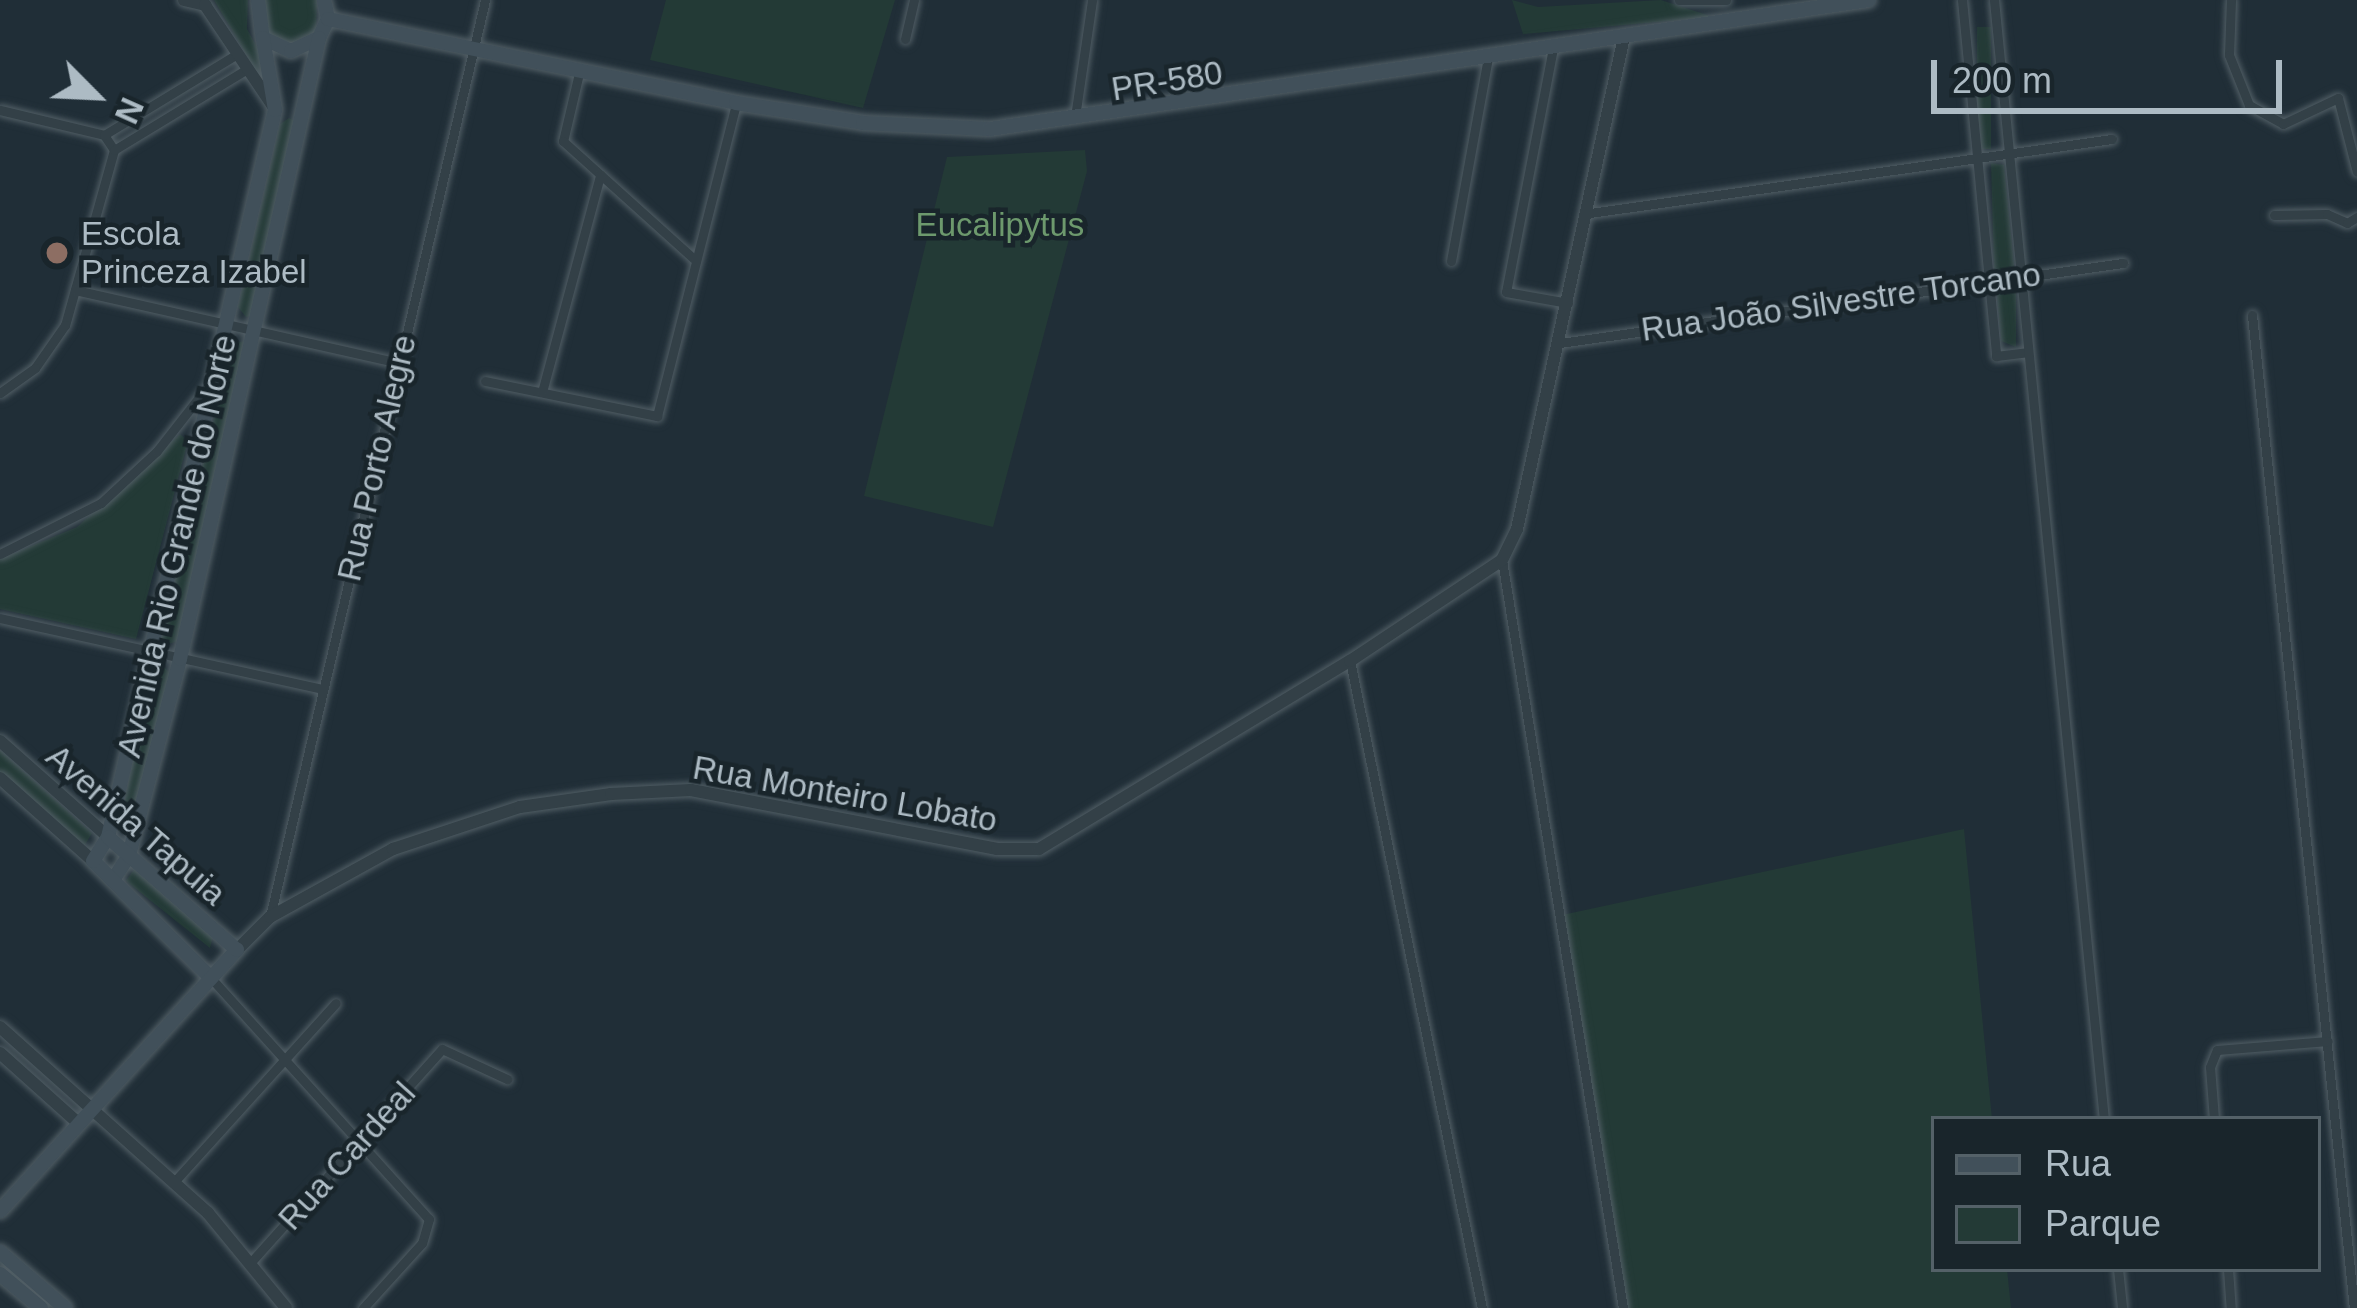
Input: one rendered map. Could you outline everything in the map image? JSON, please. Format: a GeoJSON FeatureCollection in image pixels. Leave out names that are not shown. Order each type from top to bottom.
{"type":"FeatureCollection","features":[{"type":"Feature","properties":{"kind":"main road","name":"Avenida Rio Grande do Norte"},"geometry":{"type":"LineString","coordinates":[[109,837],[230,325],[275,110],[258,0]]}},
{"type":"Feature","properties":{"kind":"main road","name":"PR-580"},"geometry":{"type":"LineString","coordinates":[[328,19],[736,103],[925,128],[1075,122],[1869,0]]}},
{"type":"Feature","properties":{"kind":"main road"},"geometry":{"type":"LineString","coordinates":[[325,1],[328,19]]}},
{"type":"Feature","properties":{"kind":"main road","name":"Avenida Rio Grande do Norte"},"geometry":{"type":"LineString","coordinates":[[113,880],[129,855],[180,659],[319,38],[328,19]]}},
{"type":"Feature","properties":{"kind":"main road"},"geometry":{"type":"LineString","coordinates":[[263,38],[291,51],[319,38]]}},
{"type":"Feature","properties":{"kind":"main road"},"geometry":{"type":"LineString","coordinates":[[275,110],[304,114]]}},
{"type":"Feature","properties":{"kind":"main road"},"geometry":{"type":"LineString","coordinates":[[92,861],[109,837]]}},
{"type":"Feature","properties":{"kind":"main road","name":"Avenida Tapuia"},"geometry":{"type":"LineString","coordinates":[[109,837],[237,950]]}},
{"type":"Feature","properties":{"kind":"main road","name":"Avenida Tapuia"},"geometry":{"type":"LineString","coordinates":[[92,861],[211,978]]}},
{"type":"Feature","properties":{"kind":"main road","name":"Rua Monteiro Lobato"},"geometry":{"type":"LineString","coordinates":[[0,1211],[237,950]]}},
{"type":"Feature","properties":{"kind":"main road"},"geometry":{"type":"LineString","coordinates":[[0,1252],[64,1308]]}},
{"type":"Feature","properties":{"kind":"main road"},"geometry":{"type":"LineString","coordinates":[[0,1274],[41,1308]]}},
{"type":"Feature","properties":{"kind":"street"},"geometry":{"type":"LineString","coordinates":[[184,0],[206,3],[275,110]]}},
{"type":"Feature","properties":{"kind":"street","name":"Rua Porto Alegre"},"geometry":{"type":"LineString","coordinates":[[270,917],[485,0]]}},
{"type":"Feature","properties":{"kind":"street"},"geometry":{"type":"LineString","coordinates":[[904,39],[914,0]]}},
{"type":"Feature","properties":{"kind":"street"},"geometry":{"type":"LineString","coordinates":[[1075,122],[1092,0]]}},
{"type":"Feature","properties":{"kind":"street"},"geometry":{"type":"LineString","coordinates":[[1679,0],[1726,0]]}},
{"type":"Feature","properties":{"kind":"street"},"geometry":{"type":"LineString","coordinates":[[1962,0],[1996,356],[2027,352]]}},
{"type":"Feature","properties":{"kind":"street"},"geometry":{"type":"LineString","coordinates":[[1994,0],[2104,1116]]}},
{"type":"Feature","properties":{"kind":"street"},"geometry":{"type":"LineString","coordinates":[[2231,0],[2229,55],[2249,105],[2283,124],[2338,98],[2357,172]]}},
{"type":"Feature","properties":{"kind":"street"},"geometry":{"type":"LineString","coordinates":[[1623,1308],[1502,560],[1517,529],[1561,343],[1624,38]]}},
{"type":"Feature","properties":{"kind":"street"},"geometry":{"type":"LineString","coordinates":[[1553,48],[1506,292],[1570,304]]}},
{"type":"Feature","properties":{"kind":"street"},"geometry":{"type":"LineString","coordinates":[[104,135],[237,54]]}},
{"type":"Feature","properties":{"kind":"street"},"geometry":{"type":"LineString","coordinates":[[1451,261],[1488,58]]}},
{"type":"Feature","properties":{"kind":"street"},"geometry":{"type":"LineString","coordinates":[[0,393],[52,349],[75,290],[114,150],[247,69]]}},
{"type":"Feature","properties":{"kind":"street"},"geometry":{"type":"LineString","coordinates":[[579,73],[563,141],[694,259]]}},
{"type":"Feature","properties":{"kind":"street"},"geometry":{"type":"LineString","coordinates":[[485,381],[657,416],[736,103]]}},
{"type":"Feature","properties":{"kind":"street"},"geometry":{"type":"LineString","coordinates":[[0,110],[104,135],[114,150]]}},
{"type":"Feature","properties":{"kind":"street"},"geometry":{"type":"LineString","coordinates":[[1590,213],[2113,139]]}},
{"type":"Feature","properties":{"kind":"street"},"geometry":{"type":"LineString","coordinates":[[542,392],[601,175]]}},
{"type":"Feature","properties":{"kind":"street"},"geometry":{"type":"LineString","coordinates":[[2275,215],[2327,214],[2347,223],[2357,217]]}},
{"type":"Feature","properties":{"kind":"street","name":"Rua João Silvestre Torcano"},"geometry":{"type":"LineString","coordinates":[[1561,343],[2122,262]]}},
{"type":"Feature","properties":{"kind":"street"},"geometry":{"type":"LineString","coordinates":[[75,290],[400,363]]}},
{"type":"Feature","properties":{"kind":"street"},"geometry":{"type":"LineString","coordinates":[[2252,315],[2354,1308]]}},
{"type":"Feature","properties":{"kind":"street"},"geometry":{"type":"LineString","coordinates":[[0,554],[70,525],[134,475],[220,366]]}},
{"type":"Feature","properties":{"kind":"street","name":"Rua Monteiro Lobato"},"geometry":{"type":"LineString","coordinates":[[237,950],[270,917],[418,838],[520,807],[611,794],[692,790],[998,849],[1039,849],[1350,662],[1502,560]]}},
{"type":"Feature","properties":{"kind":"street"},"geometry":{"type":"LineString","coordinates":[[0,618],[322,689]]}},
{"type":"Feature","properties":{"kind":"street"},"geometry":{"type":"LineString","coordinates":[[1350,662],[1482,1308]]}},
{"type":"Feature","properties":{"kind":"street","name":"Avenida Tapuia"},"geometry":{"type":"LineString","coordinates":[[0,741],[109,837]]}},
{"type":"Feature","properties":{"kind":"street","name":"Avenida Tapuia"},"geometry":{"type":"LineString","coordinates":[[0,778],[92,861]]}},
{"type":"Feature","properties":{"kind":"street"},"geometry":{"type":"LineString","coordinates":[[211,978],[289,1055],[429,1219],[428,1229],[363,1308]]}},
{"type":"Feature","properties":{"kind":"street"},"geometry":{"type":"LineString","coordinates":[[174,1182],[336,1003]]}},
{"type":"Feature","properties":{"kind":"street"},"geometry":{"type":"LineString","coordinates":[[0,1027],[174,1182],[251,1262],[286,1308]]}},
{"type":"Feature","properties":{"kind":"street"},"geometry":{"type":"LineString","coordinates":[[2215,1116],[2210,1067],[2217,1050],[2328,1042]]}},
{"type":"Feature","properties":{"kind":"street","name":"Rua Cardeal"},"geometry":{"type":"LineString","coordinates":[[251,1262],[442,1049],[507,1079]]}},
{"type":"Feature","properties":{"kind":"street"},"geometry":{"type":"LineString","coordinates":[[0,1053],[77,1122]]}},
{"type":"Feature","properties":{"kind":"street"},"geometry":{"type":"LineString","coordinates":[[2119,1272],[2122,1308]]}},
{"type":"Feature","properties":{"kind":"street"},"geometry":{"type":"LineString","coordinates":[[2228,1272],[2231,1308]]}},
{"type":"Feature","properties":{"kind":"green space"},"geometry":{"type":"Polygon","coordinates":[[[214,0],[248,0],[247,29],[266,64],[268,92],[214,0]]]}},
{"type":"Feature","properties":{"kind":"green space"},"geometry":{"type":"Polygon","coordinates":[[[263,0],[317,0],[316,33],[293,47],[267,38],[263,0]]]}},
{"type":"Feature","properties":{"kind":"green space"},"geometry":{"type":"Polygon","coordinates":[[[666,0],[895,0],[863,108],[650,60],[666,0]]]}},
{"type":"Feature","properties":{"kind":"green space"},"geometry":{"type":"Polygon","coordinates":[[[1512,0],[1538,7],[1661,0],[1713,17],[1523,34],[1512,0]]]}},
{"type":"Feature","properties":{"kind":"green space"},"geometry":{"type":"Polygon","coordinates":[[[1977,27],[1991,27],[1991,149],[1977,149],[1977,27]]]}},
{"type":"Feature","properties":{"kind":"green space"},"geometry":{"type":"Polygon","coordinates":[[[289,118],[297,122],[253,315],[246,317],[238,307],[280,124],[289,118]]]}},
{"type":"Feature","properties":{"kind":"green space","name":"Eucalipytus"},"geometry":{"type":"Polygon","coordinates":[[[1085,150],[1087,171],[993,527],[864,496],[947,157],[1085,150]]]}},
{"type":"Feature","properties":{"kind":"green space"},"geometry":{"type":"Polygon","coordinates":[[[1991,163],[2004,165],[2014,265],[2008,273],[1994,269],[1991,163]]]}},
{"type":"Feature","properties":{"kind":"green space"},"geometry":{"type":"Polygon","coordinates":[[[2008,287],[2016,292],[2016,347],[2001,341],[1997,295],[2008,287]]]}},
{"type":"Feature","properties":{"kind":"green space"},"geometry":{"type":"Polygon","coordinates":[[[245,341],[178,641],[168,644],[161,637],[232,343],[245,341]]]}},
{"type":"Feature","properties":{"kind":"green space"},"geometry":{"type":"Polygon","coordinates":[[[180,434],[188,441],[136,639],[0,609],[0,559],[77,527],[180,434]]]}},
{"type":"Feature","properties":{"kind":"green space"},"geometry":{"type":"Polygon","coordinates":[[[162,665],[170,673],[127,835],[118,830],[153,669],[162,665]]]}},
{"type":"Feature","properties":{"kind":"green space"},"geometry":{"type":"Polygon","coordinates":[[[0,750],[92,833],[85,845],[0,774],[0,750]]]}},
{"type":"Feature","properties":{"kind":"green space"},"geometry":{"type":"Polygon","coordinates":[[[1964,829],[1992,1116],[1931,1116],[1931,1272],[2007,1272],[2011,1308],[1623,1308],[1562,915],[1964,829]]]}},
{"type":"Feature","properties":{"kind":"green space"},"geometry":{"type":"Polygon","coordinates":[[[135,868],[213,936],[210,948],[126,881],[135,868]]]}},
{"type":"Feature","properties":{"kind":"place","name":"Escola Princeza Izabel"},"geometry":{"type":"Point","coordinates":[57,253]}}]}
